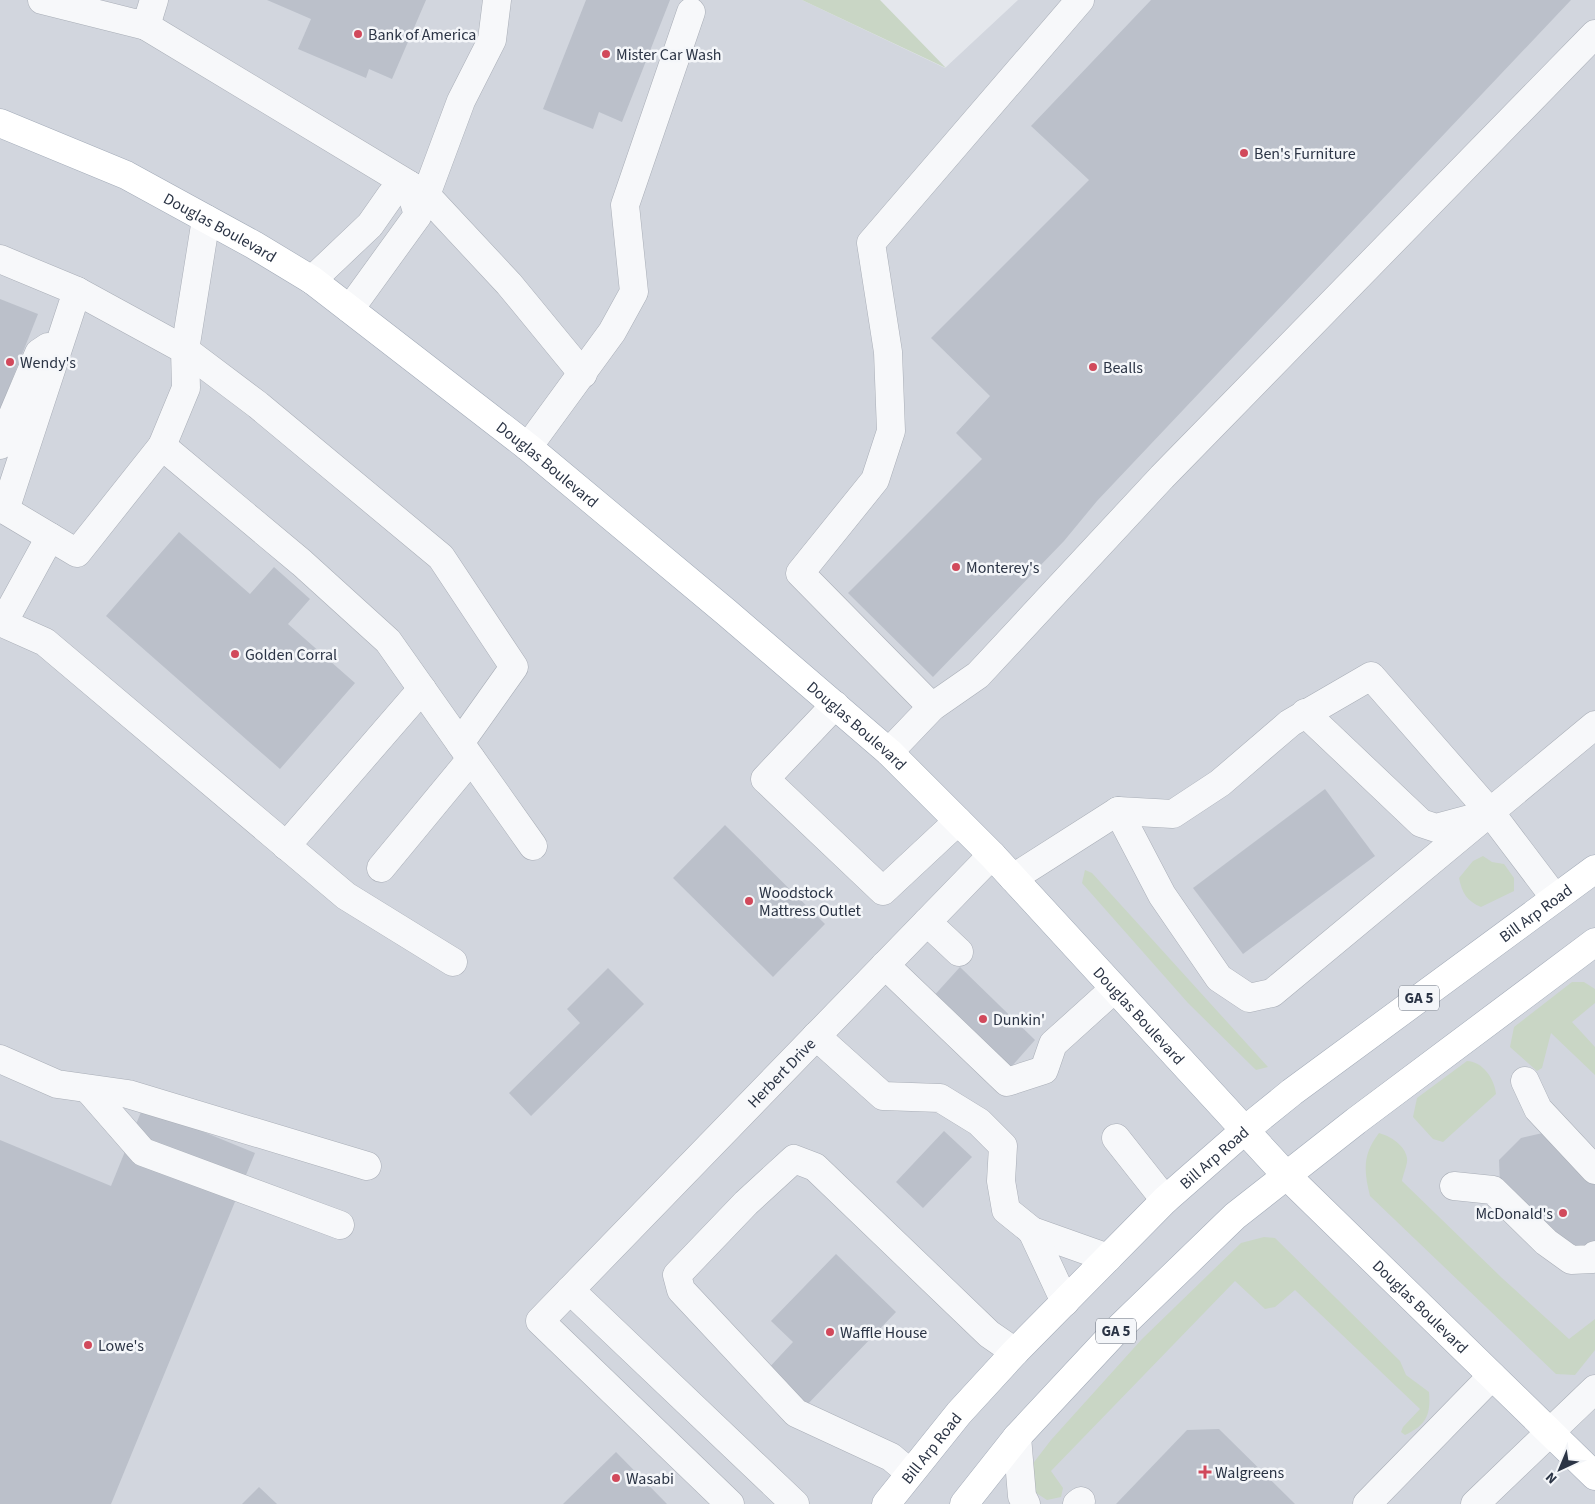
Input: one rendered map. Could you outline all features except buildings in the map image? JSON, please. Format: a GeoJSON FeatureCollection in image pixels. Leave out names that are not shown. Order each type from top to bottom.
{"type":"FeatureCollection","features":[{"type":"Feature","properties":{"kind":"main road","name":"Douglas Boulevard"},"geometry":{"type":"LineString","coordinates":[[0,122],[126,175],[254,245],[312,280],[528,447],[835,705],[889,752],[992,855],[1286,1175],[1595,1476]]}},
{"type":"Feature","properties":{"kind":"main road","name":"Bill Arp Road"},"geometry":{"type":"LineString","coordinates":[[886,1504],[959,1413],[1015,1352],[1165,1200],[1244,1130],[1306,1081],[1595,869]]}},
{"type":"Feature","properties":{"kind":"main road","name":"GA 5"},"geometry":{"type":"LineString","coordinates":[[964,1504],[1017,1437],[1113,1334],[1235,1216],[1286,1175],[1595,942]]}},
{"type":"Feature","properties":{"kind":"street"},"geometry":{"type":"LineString","coordinates":[[42,0],[146,26],[418,190],[509,284],[583,374]]}},
{"type":"Feature","properties":{"kind":"street"},"geometry":{"type":"LineString","coordinates":[[146,26],[154,0]]}},
{"type":"Feature","properties":{"kind":"street"},"geometry":{"type":"LineString","coordinates":[[342,303],[403,203],[418,190],[492,40],[497,0]]}},
{"type":"Feature","properties":{"kind":"street"},"geometry":{"type":"LineString","coordinates":[[932,707],[800,573],[875,480],[891,431],[888,352],[871,243],[1080,0]]}},
{"type":"Feature","properties":{"kind":"street"},"geometry":{"type":"LineString","coordinates":[[528,447],[612,332],[634,292],[625,205],[691,12]]}},
{"type":"Feature","properties":{"kind":"street"},"geometry":{"type":"LineString","coordinates":[[889,752],[932,707],[978,675],[1162,477],[1595,34]]}},
{"type":"Feature","properties":{"kind":"street"},"geometry":{"type":"LineString","coordinates":[[312,280],[370,225],[391,195],[418,190]]}},
{"type":"Feature","properties":{"kind":"street"},"geometry":{"type":"LineString","coordinates":[[78,291],[3,508],[77,553],[162,446],[186,388],[185,350],[206,218]]}},
{"type":"Feature","properties":{"kind":"street"},"geometry":{"type":"LineString","coordinates":[[0,259],[78,291],[185,350],[258,405],[441,558],[514,667],[466,751],[381,868]]}},
{"type":"Feature","properties":{"kind":"street"},"geometry":{"type":"LineString","coordinates":[[0,445],[39,353],[62,336]]}},
{"type":"Feature","properties":{"kind":"street"},"geometry":{"type":"LineString","coordinates":[[162,446],[302,563],[388,641],[534,846]]}},
{"type":"Feature","properties":{"kind":"street"},"geometry":{"type":"LineString","coordinates":[[50,537],[1,622],[45,642],[346,896],[453,962]]}},
{"type":"Feature","properties":{"kind":"street"},"geometry":{"type":"LineString","coordinates":[[1013,878],[1118,811],[1173,814],[1220,783],[1290,723],[1371,676],[1490,812],[1555,898]]}},
{"type":"Feature","properties":{"kind":"street"},"geometry":{"type":"LineString","coordinates":[[286,846],[422,690]]}},
{"type":"Feature","properties":{"kind":"street"},"geometry":{"type":"LineString","coordinates":[[835,705],[765,778],[883,891],[958,821]]}},
{"type":"Feature","properties":{"kind":"street"},"geometry":{"type":"LineString","coordinates":[[1305,713],[1421,823],[1436,828],[1490,812]]}},
{"type":"Feature","properties":{"kind":"street"},"geometry":{"type":"LineString","coordinates":[[1118,811],[1162,895],[1219,978],[1249,998],[1272,993],[1595,725]]}},
{"type":"Feature","properties":{"kind":"street","name":"Herbert Drive"},"geometry":{"type":"LineString","coordinates":[[730,1504],[540,1321],[992,855]]}},
{"type":"Feature","properties":{"kind":"street"},"geometry":{"type":"LineString","coordinates":[[927,922],[959,952]]}},
{"type":"Feature","properties":{"kind":"street"},"geometry":{"type":"LineString","coordinates":[[885,965],[1007,1082],[1051,1076],[1054,1044],[1114,989]]}},
{"type":"Feature","properties":{"kind":"street"},"geometry":{"type":"LineString","coordinates":[[816,1036],[883,1096],[940,1098],[979,1122],[1003,1146],[1001,1181],[1006,1210],[1032,1231],[1108,1258]]}},
{"type":"Feature","properties":{"kind":"street"},"geometry":{"type":"LineString","coordinates":[[0,1059],[57,1084],[128,1094],[367,1166]]}},
{"type":"Feature","properties":{"kind":"street"},"geometry":{"type":"LineString","coordinates":[[1526,1081],[1538,1109],[1595,1170]]}},
{"type":"Feature","properties":{"kind":"street"},"geometry":{"type":"LineString","coordinates":[[88,1089],[142,1152],[340,1225]]}},
{"type":"Feature","properties":{"kind":"street"},"geometry":{"type":"LineString","coordinates":[[1116,1138],[1165,1200]]}},
{"type":"Feature","properties":{"kind":"street"},"geometry":{"type":"LineString","coordinates":[[910,1474],[891,1457],[796,1413],[681,1290],[677,1275],[746,1203],[794,1159],[815,1167],[989,1334],[1015,1352]]}},
{"type":"Feature","properties":{"kind":"street"},"geometry":{"type":"LineString","coordinates":[[1454,1186],[1493,1190],[1546,1242],[1571,1260],[1592,1259],[1595,1255]]}},
{"type":"Feature","properties":{"kind":"street"},"geometry":{"type":"LineString","coordinates":[[1032,1231],[1065,1302]]}},
{"type":"Feature","properties":{"kind":"street"},"geometry":{"type":"LineString","coordinates":[[570,1290],[794,1504]]}},
{"type":"Feature","properties":{"kind":"street"},"geometry":{"type":"LineString","coordinates":[[1367,1504],[1492,1376]]}},
{"type":"Feature","properties":{"kind":"street"},"geometry":{"type":"LineString","coordinates":[[1490,1500],[1595,1388]]}},
{"type":"Feature","properties":{"kind":"street"},"geometry":{"type":"LineString","coordinates":[[1017,1437],[1022,1496],[1026,1504]]}},
{"type":"Feature","properties":{"kind":"shaded area"},"geometry":{"type":"Polygon","coordinates":[[[0,0],[802,0],[945,68],[1018,0],[1595,0],[1595,1504],[0,1504],[0,0]]]}},
{"type":"Feature","properties":{"kind":"green space"},"geometry":{"type":"Polygon","coordinates":[[[802,0],[880,0],[946,68],[802,0]]]}},
{"type":"Feature","properties":{"kind":"green space"},"geometry":{"type":"Polygon","coordinates":[[[1483,856],[1492,862],[1504,864],[1514,878],[1514,891],[1481,907],[1466,896],[1459,878],[1473,861],[1483,856]]]}},
{"type":"Feature","properties":{"kind":"green space"},"geometry":{"type":"Polygon","coordinates":[[[1085,870],[1092,873],[1268,1067],[1256,1070],[1188,1003],[1082,883],[1085,870]]]}},
{"type":"Feature","properties":{"kind":"green space"},"geometry":{"type":"Polygon","coordinates":[[[1572,982],[1584,982],[1595,989],[1595,1003],[1572,1022],[1595,1047],[1595,1075],[1551,1033],[1542,1068],[1537,1071],[1510,1047],[1514,1027],[1572,982]]]}},
{"type":"Feature","properties":{"kind":"green space"},"geometry":{"type":"Polygon","coordinates":[[[1467,1061],[1478,1064],[1487,1072],[1493,1082],[1496,1094],[1443,1142],[1433,1139],[1413,1117],[1417,1098],[1467,1061]]]}},
{"type":"Feature","properties":{"kind":"green space"},"geometry":{"type":"Polygon","coordinates":[[[1379,1133],[1388,1136],[1400,1145],[1406,1153],[1407,1163],[1402,1181],[1502,1278],[1569,1339],[1595,1319],[1595,1350],[1575,1375],[1556,1374],[1370,1196],[1366,1179],[1367,1156],[1373,1141],[1379,1133]]]}},
{"type":"Feature","properties":{"kind":"green space"},"geometry":{"type":"Polygon","coordinates":[[[1264,1237],[1275,1238],[1400,1361],[1406,1375],[1429,1392],[1428,1413],[1422,1423],[1405,1435],[1401,1432],[1403,1427],[1420,1409],[1295,1290],[1275,1307],[1265,1309],[1235,1281],[1051,1471],[1063,1488],[1061,1497],[1047,1500],[1033,1491],[1031,1466],[1051,1440],[1142,1339],[1241,1243],[1264,1237]]]}},
{"type":"Feature","properties":{"kind":"place","name":"Bank of America"},"geometry":{"type":"Point","coordinates":[358,34]}},
{"type":"Feature","properties":{"kind":"place","name":"Mister Car Wash"},"geometry":{"type":"Point","coordinates":[606,54]}},
{"type":"Feature","properties":{"kind":"place","name":"Ben's Furniture"},"geometry":{"type":"Point","coordinates":[1244,153]}},
{"type":"Feature","properties":{"kind":"place","name":"Wendy's"},"geometry":{"type":"Point","coordinates":[10,362]}},
{"type":"Feature","properties":{"kind":"place","name":"Bealls"},"geometry":{"type":"Point","coordinates":[1093,367]}},
{"type":"Feature","properties":{"kind":"place","name":"Monterey's"},"geometry":{"type":"Point","coordinates":[956,567]}},
{"type":"Feature","properties":{"kind":"place","name":"Golden Corral"},"geometry":{"type":"Point","coordinates":[235,654]}},
{"type":"Feature","properties":{"kind":"place","name":"Woodstock Mattress Outlet"},"geometry":{"type":"Point","coordinates":[749,901]}},
{"type":"Feature","properties":{"kind":"place","name":"Dunkin'"},"geometry":{"type":"Point","coordinates":[983,1019]}},
{"type":"Feature","properties":{"kind":"place","name":"McDonald's"},"geometry":{"type":"Point","coordinates":[1563,1213]}},
{"type":"Feature","properties":{"kind":"place","name":"Waffle House"},"geometry":{"type":"Point","coordinates":[830,1332]}},
{"type":"Feature","properties":{"kind":"place","name":"Lowe's"},"geometry":{"type":"Point","coordinates":[88,1345]}},
{"type":"Feature","properties":{"kind":"place","name":"Walgreens"},"geometry":{"type":"Point","coordinates":[1205,1472]}},
{"type":"Feature","properties":{"kind":"place","name":"Wasabi"},"geometry":{"type":"Point","coordinates":[616,1478]}}]}
